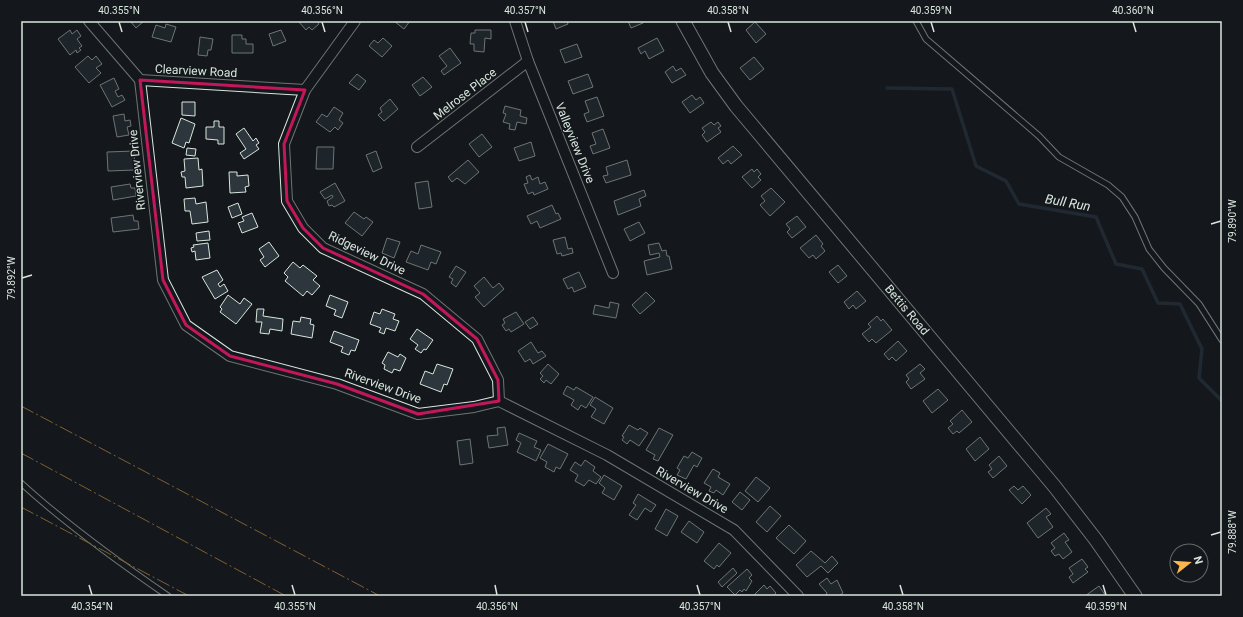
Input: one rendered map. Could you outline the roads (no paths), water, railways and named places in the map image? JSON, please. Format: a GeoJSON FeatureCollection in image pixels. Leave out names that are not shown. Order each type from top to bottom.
{"type":"FeatureCollection","features":[{"type":"Feature","properties":{"kind":"street","name":"Clearview Road"},"geometry":{"type":"LineString","coordinates":[[89,21],[140,80],[304,90]]}},
{"type":"Feature","properties":{"kind":"street","name":"Ridgeview Drive"},"geometry":{"type":"LineString","coordinates":[[355,21],[304,90],[284,144],[287,201],[303,228],[323,248],[423,294],[477,339],[498,380],[499,401]]}},
{"type":"Feature","properties":{"kind":"street","name":"Valleyview Drive"},"geometry":{"type":"LineString","coordinates":[[515,21],[528,61],[613,273]]}},
{"type":"Feature","properties":{"kind":"street","name":"Bettis Road"},"geometry":{"type":"LineString","coordinates":[[683,21],[712,73],[736,106],[1055,487],[1096,540],[1135,596]]}},
{"type":"Feature","properties":{"kind":"street","name":"Melrose Place"},"geometry":{"type":"LineString","coordinates":[[417,147],[528,61]]}},
{"type":"Feature","properties":{"kind":"street","name":"Riverview Drive"},"geometry":{"type":"LineString","coordinates":[[140,80],[163,280],[186,325],[230,356],[337,384],[418,414],[474,408],[499,401],[607,455],[734,530],[798,596]]}},
{"type":"Feature","properties":{"kind":"lane"},"geometry":{"type":"LineString","coordinates":[[916,21],[926,38],[1039,136],[1059,157],[1108,185],[1122,197],[1135,217],[1149,249],[1164,268],[1199,304],[1222,340]]}},
{"type":"Feature","properties":{"kind":"lane"},"geometry":{"type":"LineString","coordinates":[[21,483],[47,507],[114,559],[168,596]]}},
{"type":"Feature","properties":{"kind":"waterway","name":"Bull Run"},"geometry":{"type":"LineString","coordinates":[[887,88],[952,89],[976,166],[1006,181],[1019,204],[1096,217],[1116,264],[1142,269],[1158,303],[1180,304],[1202,349],[1199,378],[1222,401]]}}]}
